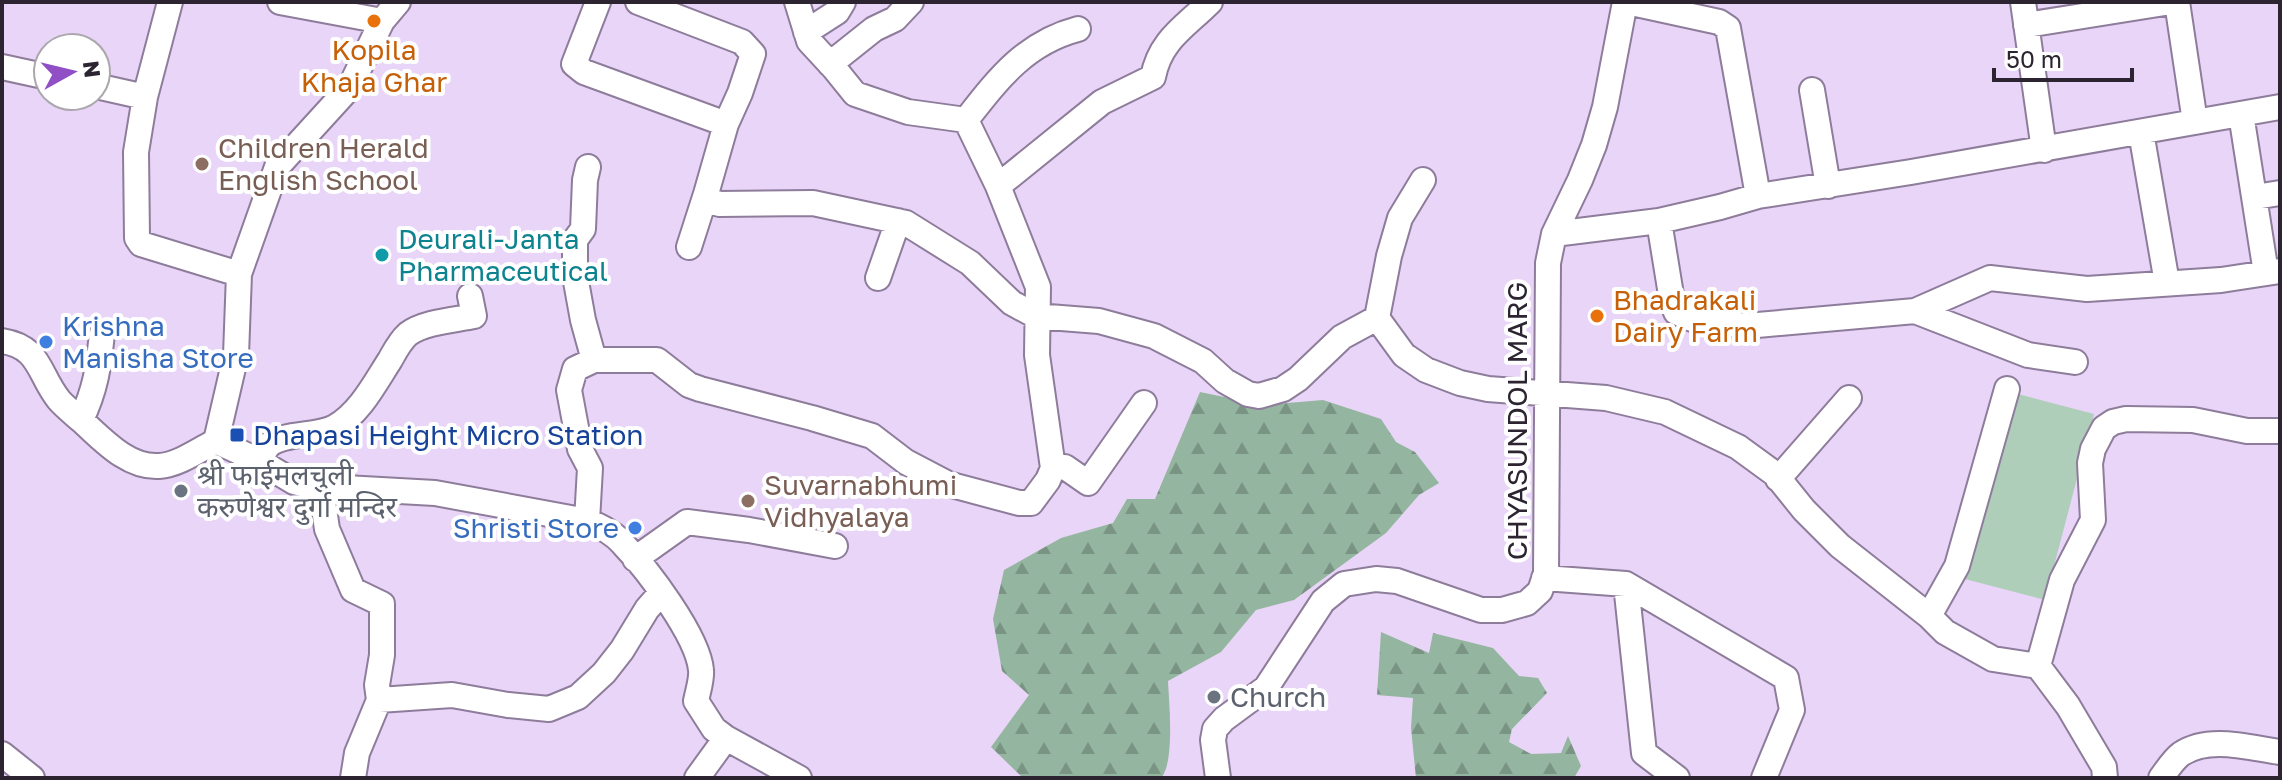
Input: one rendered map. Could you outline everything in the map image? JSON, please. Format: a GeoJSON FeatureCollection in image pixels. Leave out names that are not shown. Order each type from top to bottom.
{"type":"FeatureCollection","features":[{"type":"Feature","properties":{"kind":"street"},"geometry":{"type":"LineString","coordinates":[[170,2],[145,97],[136,152],[137,238],[141,244],[239,274]]}},
{"type":"Feature","properties":{"kind":"street"},"geometry":{"type":"LineString","coordinates":[[2,341],[30,352],[59,400],[109,447],[135,461],[158,466],[173,463],[216,441],[236,355],[239,274],[277,167],[350,87],[390,12],[280,2]]}},
{"type":"Feature","properties":{"kind":"street"},"geometry":{"type":"LineString","coordinates":[[598,2],[574,64],[584,72],[726,124]]}},
{"type":"Feature","properties":{"kind":"street"},"geometry":{"type":"LineString","coordinates":[[638,2],[742,42],[753,54],[726,124],[689,247]]}},
{"type":"Feature","properties":{"kind":"street"},"geometry":{"type":"LineString","coordinates":[[797,2],[809,41],[855,94],[908,112],[966,120]]}},
{"type":"Feature","properties":{"kind":"street"},"geometry":{"type":"LineString","coordinates":[[806,32],[837,12],[843,2]]}},
{"type":"Feature","properties":{"kind":"street"},"geometry":{"type":"LineString","coordinates":[[830,64],[874,29],[895,19],[911,2]]}},
{"type":"Feature","properties":{"kind":"street"},"geometry":{"type":"LineString","coordinates":[[998,186],[1102,102],[1153,77],[1162,48],[1210,2]]}},
{"type":"Feature","properties":{"kind":"street"},"geometry":{"type":"LineString","coordinates":[[1626,2],[1719,22],[1728,28],[1758,196]]}},
{"type":"Feature","properties":{"kind":"street","name":"CHYASUNDOL MARG"},"geometry":{"type":"LineString","coordinates":[[1218,778],[1213,740],[1215,729],[1266,688],[1323,601],[1344,584],[1376,579],[1397,581],[1481,610],[1502,610],[1527,603],[1540,591],[1544,578],[1548,263],[1554,234],[1594,145],[1605,107],[1626,2]]}},
{"type":"Feature","properties":{"kind":"street"},"geometry":{"type":"LineString","coordinates":[[2044,150],[2025,13],[2174,2],[2195,122]]}},
{"type":"Feature","properties":{"kind":"street"},"geometry":{"type":"LineString","coordinates":[[966,120],[1004,73],[1030,51],[1078,29]]}},
{"type":"Feature","properties":{"kind":"street"},"geometry":{"type":"LineString","coordinates":[[2,67],[32,74]]}},
{"type":"Feature","properties":{"kind":"street"},"geometry":{"type":"LineString","coordinates":[[112,90],[145,97]]}},
{"type":"Feature","properties":{"kind":"street"},"geometry":{"type":"LineString","coordinates":[[1812,90],[1828,186]]}},
{"type":"Feature","properties":{"kind":"street"},"geometry":{"type":"LineString","coordinates":[[1554,234],[1659,221],[1758,196],[2044,150],[2280,107]]}},
{"type":"Feature","properties":{"kind":"street"},"geometry":{"type":"LineString","coordinates":[[1659,221],[1676,312],[1692,319],[1746,326],[1915,311],[1990,278],[2087,289],[2221,280],[2273,272],[2255,197],[2241,114]]}},
{"type":"Feature","properties":{"kind":"street"},"geometry":{"type":"LineString","coordinates":[[587,521],[590,468],[580,449],[569,390],[575,369],[594,360],[657,360],[689,385],[872,436],[906,462],[948,484],[1019,503],[1031,503],[1053,468],[1037,355],[1038,287],[998,186],[966,120]]}},
{"type":"Feature","properties":{"kind":"street"},"geometry":{"type":"LineString","coordinates":[[2141,132],[2167,283]]}},
{"type":"Feature","properties":{"kind":"street"},"geometry":{"type":"LineString","coordinates":[[588,167],[583,229],[575,240],[575,276],[594,360]]}},
{"type":"Feature","properties":{"kind":"street"},"geometry":{"type":"LineString","coordinates":[[1423,180],[1400,218],[1377,318],[1404,355],[1426,370],[1460,383],[1488,389],[1606,398],[1665,412],[1738,447],[1775,474],[1804,510],[1840,546],[1945,632],[1993,659],[2038,666],[2068,706],[2104,767],[2105,778]]}},
{"type":"Feature","properties":{"kind":"street"},"geometry":{"type":"LineString","coordinates":[[2255,197],[2280,193]]}},
{"type":"Feature","properties":{"kind":"street"},"geometry":{"type":"LineString","coordinates":[[706,194],[719,204],[813,203],[906,223],[962,257],[1012,303],[1036,316],[1099,321],[1154,336],[1203,361],[1225,381],[1248,394],[1259,396],[1283,389],[1298,379],[1342,337],[1377,318]]}},
{"type":"Feature","properties":{"kind":"street"},"geometry":{"type":"LineString","coordinates":[[878,278],[898,221]]}},
{"type":"Feature","properties":{"kind":"street"},"geometry":{"type":"LineString","coordinates":[[259,461],[270,444],[283,438],[320,433],[336,427],[368,395],[398,345],[409,334],[428,326],[474,316],[470,296]]}},
{"type":"Feature","properties":{"kind":"street"},"geometry":{"type":"LineString","coordinates":[[1915,311],[2028,355],[2075,362]]}},
{"type":"Feature","properties":{"kind":"street"},"geometry":{"type":"LineString","coordinates":[[81,420],[93,395],[102,334]]}},
{"type":"Feature","properties":{"kind":"street"},"geometry":{"type":"LineString","coordinates":[[1929,616],[1957,566],[2007,389]]}},
{"type":"Feature","properties":{"kind":"street"},"geometry":{"type":"LineString","coordinates":[[1778,479],[1849,398]]}},
{"type":"Feature","properties":{"kind":"street"},"geometry":{"type":"LineString","coordinates":[[1053,468],[1065,467],[1088,483],[1144,403]]}},
{"type":"Feature","properties":{"kind":"street"},"geometry":{"type":"LineString","coordinates":[[2038,666],[2062,580],[2093,520],[2090,463],[2093,449],[2104,428],[2126,419],[2193,420],[2247,431],[2280,431]]}},
{"type":"Feature","properties":{"kind":"street"},"geometry":{"type":"LineString","coordinates":[[216,441],[294,482],[321,488],[435,493],[601,526],[622,542],[661,593],[692,642],[701,671],[696,701],[714,729],[799,778]]}},
{"type":"Feature","properties":{"kind":"street"},"geometry":{"type":"LineString","coordinates":[[321,488],[327,529],[353,590],[382,604],[382,655],[377,685],[379,700],[357,753],[353,778]]}},
{"type":"Feature","properties":{"kind":"street"},"geometry":{"type":"LineString","coordinates":[[635,559],[687,522],[835,546]]}},
{"type":"Feature","properties":{"kind":"street"},"geometry":{"type":"LineString","coordinates":[[1544,578],[1626,584],[1786,678],[1792,710],[1764,778]]}},
{"type":"Feature","properties":{"kind":"street"},"geometry":{"type":"LineString","coordinates":[[1626,584],[1644,753],[1677,778]]}},
{"type":"Feature","properties":{"kind":"street"},"geometry":{"type":"LineString","coordinates":[[379,700],[452,695],[549,709],[578,697],[604,673],[661,593]]}},
{"type":"Feature","properties":{"kind":"street"},"geometry":{"type":"LineString","coordinates":[[697,778],[726,738]]}},
{"type":"Feature","properties":{"kind":"street"},"geometry":{"type":"LineString","coordinates":[[2161,778],[2181,754],[2207,745],[2226,744],[2280,752]]}},
{"type":"Feature","properties":{"kind":"green space"},"geometry":{"type":"Polygon","coordinates":[[[1200,392],[1263,405],[1323,400],[1381,419],[1396,442],[1415,452],[1439,483],[1419,495],[1386,533],[1294,600],[1256,610],[1221,652],[1168,681],[1170,746],[1161,778],[1023,778],[991,747],[1029,695],[1002,671],[993,619],[1004,570],[1061,538],[1113,523],[1127,499],[1155,499],[1200,392]]]}},
{"type":"Feature","properties":{"kind":"green space"},"geometry":{"type":"Polygon","coordinates":[[[2014,393],[2094,414],[2045,600],[1961,578],[2014,393]]]}},
{"type":"Feature","properties":{"kind":"green space"},"geometry":{"type":"Polygon","coordinates":[[[1381,632],[1429,653],[1433,633],[1493,648],[1519,676],[1538,678],[1547,693],[1512,729],[1509,742],[1531,754],[1561,753],[1568,736],[1581,766],[1574,778],[1416,778],[1411,728],[1413,698],[1377,695],[1381,632]]]}},
{"type":"Feature","properties":{"kind":"place","name":"Kopila Khaja Ghar"},"geometry":{"type":"Point","coordinates":[374,21]}},
{"type":"Feature","properties":{"kind":"place","name":"Children Herald English School"},"geometry":{"type":"Point","coordinates":[202,164]}},
{"type":"Feature","properties":{"kind":"place","name":"Deurali-Janta Pharmaceutical"},"geometry":{"type":"Point","coordinates":[382,255]}},
{"type":"Feature","properties":{"kind":"place","name":"Bhadrakali Dairy Farm"},"geometry":{"type":"Point","coordinates":[1597,316]}},
{"type":"Feature","properties":{"kind":"place","name":"Krishna Manisha Store"},"geometry":{"type":"Point","coordinates":[46,342]}},
{"type":"Feature","properties":{"kind":"place","name":"Dhapasi Height Micro Station"},"geometry":{"type":"Point","coordinates":[237,435]}},
{"type":"Feature","properties":{"kind":"place","name":"श्री फाईमलचुली करुणेश्वर दुर्गा मन्दिर"},"geometry":{"type":"Point","coordinates":[181,491]}},
{"type":"Feature","properties":{"kind":"place","name":"Suvarnabhumi Vidhyalaya"},"geometry":{"type":"Point","coordinates":[748,501]}},
{"type":"Feature","properties":{"kind":"place","name":"Shristi Store"},"geometry":{"type":"Point","coordinates":[635,528]}},
{"type":"Feature","properties":{"kind":"place","name":"Church"},"geometry":{"type":"Point","coordinates":[1214,697]}}]}
